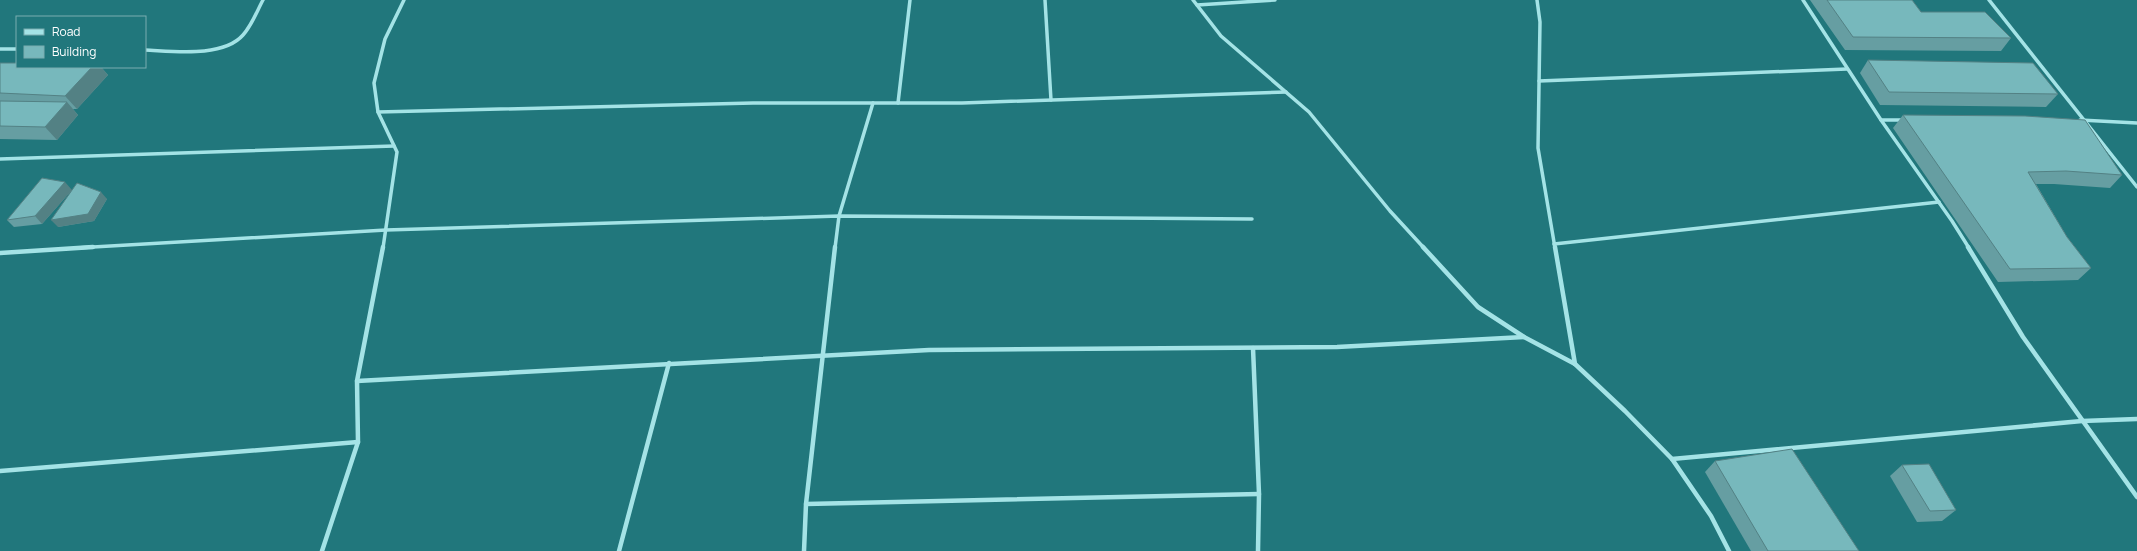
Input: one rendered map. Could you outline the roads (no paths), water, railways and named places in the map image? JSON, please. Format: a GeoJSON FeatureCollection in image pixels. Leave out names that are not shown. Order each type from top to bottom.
{"type":"FeatureCollection","features":[{"type":"Feature","properties":{"kind":"street"},"geometry":{"type":"LineString","coordinates":[[146,50],[210,50],[226,46],[242,36],[263,0]]}},
{"type":"Feature","properties":{"kind":"street"},"geometry":{"type":"LineString","coordinates":[[322,551],[358,442],[357,381],[386,230],[397,152],[378,112],[374,82],[385,39],[404,0]]}},
{"type":"Feature","properties":{"kind":"street"},"geometry":{"type":"LineString","coordinates":[[898,103],[910,0]]}},
{"type":"Feature","properties":{"kind":"street"},"geometry":{"type":"LineString","coordinates":[[1044,0],[1051,100]]}},
{"type":"Feature","properties":{"kind":"street"},"geometry":{"type":"LineString","coordinates":[[1193,0],[1220,36],[1309,112],[1390,211],[1478,307],[1524,337],[1575,364],[1625,411],[1672,459],[1711,516],[1728,551]]}},
{"type":"Feature","properties":{"kind":"street"},"geometry":{"type":"LineString","coordinates":[[1197,5],[1275,0]]}},
{"type":"Feature","properties":{"kind":"street"},"geometry":{"type":"LineString","coordinates":[[1537,0],[1540,22],[1538,148],[1575,364]]}},
{"type":"Feature","properties":{"kind":"street"},"geometry":{"type":"LineString","coordinates":[[1803,0],[1881,120],[1939,202],[2023,337],[2137,497]]}},
{"type":"Feature","properties":{"kind":"street"},"geometry":{"type":"LineString","coordinates":[[1989,0],[2137,187]]}},
{"type":"Feature","properties":{"kind":"street"},"geometry":{"type":"LineString","coordinates":[[0,49],[16,49]]}},
{"type":"Feature","properties":{"kind":"street"},"geometry":{"type":"LineString","coordinates":[[1539,81],[1847,69]]}},
{"type":"Feature","properties":{"kind":"street"},"geometry":{"type":"LineString","coordinates":[[378,112],[754,102],[898,103],[1051,100],[1286,92]]}},
{"type":"Feature","properties":{"kind":"street"},"geometry":{"type":"LineString","coordinates":[[804,551],[806,504],[839,216],[873,103]]}},
{"type":"Feature","properties":{"kind":"street"},"geometry":{"type":"LineString","coordinates":[[1881,120],[1905,120]]}},
{"type":"Feature","properties":{"kind":"street"},"geometry":{"type":"LineString","coordinates":[[2077,120],[2137,123]]}},
{"type":"Feature","properties":{"kind":"street"},"geometry":{"type":"LineString","coordinates":[[0,159],[394,146]]}},
{"type":"Feature","properties":{"kind":"street"},"geometry":{"type":"LineString","coordinates":[[1554,244],[1939,202]]}},
{"type":"Feature","properties":{"kind":"street"},"geometry":{"type":"LineString","coordinates":[[0,253],[386,230],[839,216],[1252,219]]}},
{"type":"Feature","properties":{"kind":"street"},"geometry":{"type":"LineString","coordinates":[[357,381],[930,350],[1337,347],[1524,337]]}},
{"type":"Feature","properties":{"kind":"street"},"geometry":{"type":"LineString","coordinates":[[1253,348],[1259,494],[1258,551]]}},
{"type":"Feature","properties":{"kind":"street"},"geometry":{"type":"LineString","coordinates":[[619,551],[669,363]]}},
{"type":"Feature","properties":{"kind":"street"},"geometry":{"type":"LineString","coordinates":[[1672,459],[2082,421],[2137,419]]}},
{"type":"Feature","properties":{"kind":"street"},"geometry":{"type":"LineString","coordinates":[[0,470],[358,442]]}},
{"type":"Feature","properties":{"kind":"street"},"geometry":{"type":"LineString","coordinates":[[806,504],[1259,494]]}}]}
